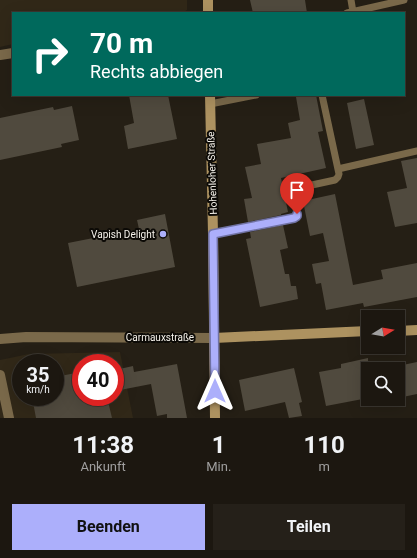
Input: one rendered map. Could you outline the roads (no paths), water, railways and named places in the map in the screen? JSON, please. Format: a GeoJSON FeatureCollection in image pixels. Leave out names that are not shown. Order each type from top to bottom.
{"type":"FeatureCollection","features":[{"type":"Feature","properties":{"kind":"street"},"geometry":{"type":"LineString","coordinates":[[208,0],[208,12]]}},
{"type":"Feature","properties":{"kind":"street"},"geometry":{"type":"LineString","coordinates":[[0,55],[12,53]]}},
{"type":"Feature","properties":{"kind":"street","name":"Hohenloher Straße"},"geometry":{"type":"LineString","coordinates":[[210,100],[215,418]]}},
{"type":"Feature","properties":{"kind":"street"},"geometry":{"type":"LineString","coordinates":[[405,331],[417,330]]}},
{"type":"Feature","properties":{"kind":"street","name":"Carmauxstraße"},"geometry":{"type":"LineString","coordinates":[[0,339],[26,337],[214,338],[361,331]]}},
{"type":"Feature","properties":{"kind":"street"},"geometry":{"type":"LineString","coordinates":[[0,375],[9,418]]}},
{"type":"Feature","properties":{"kind":"lane"},"geometry":{"type":"LineString","coordinates":[[351,0],[350,12],[404,0]]}},
{"type":"Feature","properties":{"kind":"lane"},"geometry":{"type":"LineString","coordinates":[[210,100],[247,96]]}},
{"type":"Feature","properties":{"kind":"lane"},"geometry":{"type":"LineString","coordinates":[[213,234],[294,218],[297,216],[294,195],[295,190],[298,188],[335,180],[338,177],[339,174],[322,96]]}},
{"type":"Feature","properties":{"kind":"lane"},"geometry":{"type":"LineString","coordinates":[[338,169],[417,151]]}},
{"type":"Feature","properties":{"kind":"place","name":"Vapish Delight"},"geometry":{"type":"Point","coordinates":[163,234]}}]}
